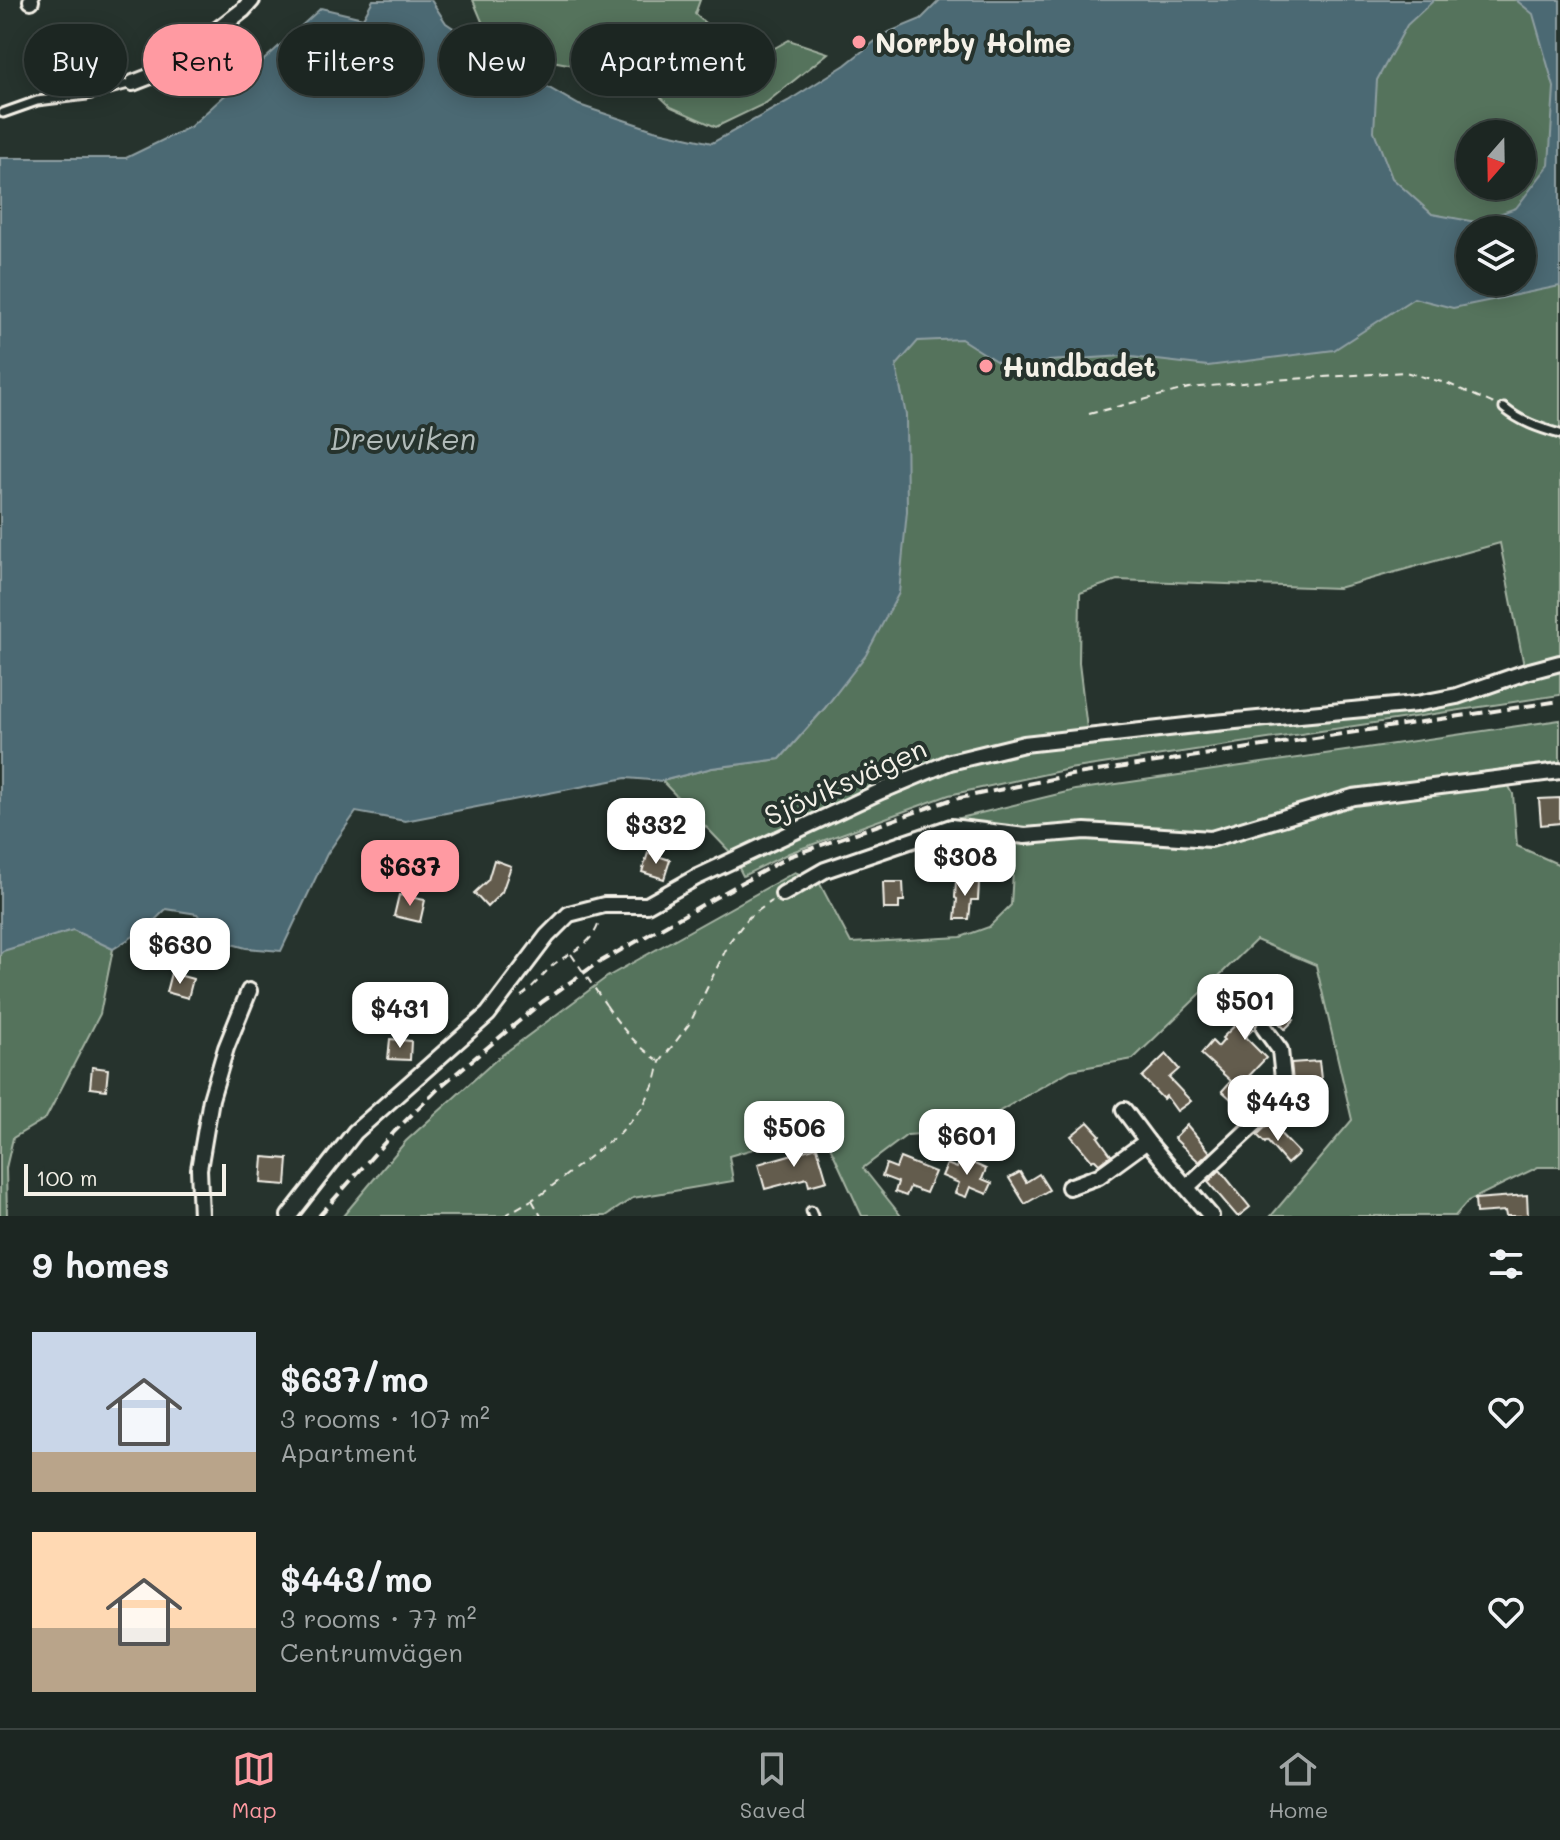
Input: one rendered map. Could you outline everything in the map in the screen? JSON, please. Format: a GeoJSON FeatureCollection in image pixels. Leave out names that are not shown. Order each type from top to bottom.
{"type":"FeatureCollection","features":[{"type":"Feature","properties":{"kind":"street"},"geometry":{"type":"LineString","coordinates":[[133,83],[164,71],[252,0]]}},
{"type":"Feature","properties":{"kind":"street","name":"Sjöviksvägen"},"geometry":{"type":"LineString","coordinates":[[289,1216],[355,1132],[488,1014],[547,936],[569,914],[604,905],[647,905],[709,871],[950,762],[1024,744],[1416,704],[1457,696],[1560,663]]}},
{"type":"Feature","properties":{"kind":"street"},"geometry":{"type":"LineString","coordinates":[[783,894],[825,870],[951,827],[1025,836],[1085,831],[1211,839],[1353,797],[1560,771]]}},
{"type":"Feature","properties":{"kind":"street"},"geometry":{"type":"LineString","coordinates":[[201,1216],[199,1169],[211,1099],[226,1048],[249,991]]}},
{"type":"Feature","properties":{"kind":"street"},"geometry":{"type":"LineString","coordinates":[[1187,1187],[1277,1103],[1284,1088],[1280,1050],[1264,1028]]}},
{"type":"Feature","properties":{"kind":"street"},"geometry":{"type":"LineString","coordinates":[[1124,1110],[1211,1216]]}},
{"type":"Feature","properties":{"kind":"street"},"geometry":{"type":"LineString","coordinates":[[1069,1187],[1099,1176],[1147,1141]]}},
{"type":"Feature","properties":{"kind":"lane"},"geometry":{"type":"LineString","coordinates":[[3,113],[37,101],[87,95],[133,83]]}},
{"type":"Feature","properties":{"kind":"lane"},"geometry":{"type":"LineString","coordinates":[[1504,408],[1536,428],[1560,434]]}},
{"type":"Feature","properties":{"kind":"path"},"geometry":{"type":"LineString","coordinates":[[1089,414],[1189,388],[1405,372],[1449,384],[1504,408]]}},
{"type":"Feature","properties":{"kind":"path"},"geometry":{"type":"LineString","coordinates":[[504,1216],[542,1194],[620,1133],[642,1108],[655,1082],[660,1062],[690,1023],[730,941],[749,917],[783,894]]}},
{"type":"Feature","properties":{"kind":"path"},"geometry":{"type":"LineString","coordinates":[[513,1001],[595,934],[604,905]]}},
{"type":"Feature","properties":{"kind":"path"},"geometry":{"type":"LineString","coordinates":[[571,954],[623,1030],[660,1062]]}},
{"type":"Feature","properties":{"kind":"path"},"geometry":{"type":"LineString","coordinates":[[532,1200],[541,1216]]}},
{"type":"Feature","properties":{"kind":"green space"},"geometry":{"type":"Polygon","coordinates":[[[473,0],[700,0],[695,14],[706,24],[571,24],[571,64],[555,62],[555,24],[483,24],[473,0]]]}},
{"type":"Feature","properties":{"kind":"green space","name":"Drevviken"},"geometry":{"type":"Polygon","coordinates":[[[1156,0],[1560,0],[1560,656],[1524,666],[1500,543],[1338,588],[1117,580],[1080,593],[1079,663],[1087,729],[1022,739],[733,855],[662,781],[712,768],[780,759],[839,689],[744,269],[1156,0]]]}},
{"type":"Feature","properties":{"kind":"green space"},"geometry":{"type":"Polygon","coordinates":[[[789,40],[828,53],[775,96],[775,48],[789,40]]]}},
{"type":"Feature","properties":{"kind":"green space"},"geometry":{"type":"Polygon","coordinates":[[[659,96],[775,96],[716,127],[671,107],[659,96]]]}},
{"type":"Feature","properties":{"kind":"green space"},"geometry":{"type":"Polygon","coordinates":[[[0,524],[102,943],[113,949],[100,1014],[46,1118],[13,1138],[6,1168],[7,1216],[0,1216],[0,524]]]}},
{"type":"Feature","properties":{"kind":"green space"},"geometry":{"type":"Polygon","coordinates":[[[1560,667],[1560,695],[1069,769],[949,795],[789,853],[743,876],[736,862],[950,766],[1025,748],[1416,707],[1560,667]]]}},
{"type":"Feature","properties":{"kind":"green space"},"geometry":{"type":"Polygon","coordinates":[[[1560,720],[1560,762],[1500,769],[1513,794],[1517,846],[1560,865],[1560,1167],[1538,1167],[1468,1201],[1455,1216],[1271,1216],[1352,1120],[1316,965],[1256,940],[1133,1059],[1071,1070],[965,1131],[907,1135],[863,1168],[901,1216],[862,1216],[822,1129],[729,1156],[733,1181],[633,1198],[606,1216],[343,1216],[406,1141],[498,1058],[607,977],[795,872],[819,882],[851,943],[961,937],[989,927],[1011,905],[1013,871],[960,846],[952,820],[1075,790],[1560,720]]]}},
{"type":"Feature","properties":{"kind":"water","name":"Drevviken"},"geometry":{"type":"Polygon","coordinates":[[[373,0],[431,0],[448,24],[439,24],[439,96],[555,96],[555,91],[579,105],[654,130],[712,143],[845,65],[884,34],[921,19],[940,0],[1434,0],[1407,25],[1377,80],[1374,131],[1392,178],[1432,214],[1456,218],[1456,296],[1511,296],[1453,308],[1414,298],[1334,350],[1208,366],[1123,356],[1049,361],[1034,371],[1015,373],[961,339],[918,341],[896,366],[906,415],[907,511],[899,593],[866,655],[780,759],[712,768],[662,781],[626,778],[405,821],[356,812],[327,854],[281,951],[246,948],[217,940],[197,914],[166,909],[148,927],[113,949],[73,930],[0,954],[0,158],[126,158],[190,127],[224,96],[262,96],[262,62],[278,47],[278,96],[423,96],[423,24],[303,24],[321,8],[363,18],[373,0]]]}},
{"type":"Feature","properties":{"kind":"water","name":"Drevviken"},"geometry":{"type":"Polygon","coordinates":[[[1516,0],[1560,0],[1560,286],[1536,291],[1536,216],[1493,216],[1516,208],[1522,200],[1536,200],[1536,182],[1549,165],[1554,87],[1533,14],[1516,0]]]}},
{"type":"Feature","properties":{"kind":"building"},"geometry":{"type":"Polygon","coordinates":[[[1560,798],[1560,823],[1541,825],[1539,799],[1560,798]]]}},
{"type":"Feature","properties":{"kind":"building"},"geometry":{"type":"Polygon","coordinates":[[[648,853],[670,860],[664,879],[642,872],[648,853]]]}},
{"type":"Feature","properties":{"kind":"building"},"geometry":{"type":"Polygon","coordinates":[[[494,860],[511,866],[502,892],[487,907],[474,893],[488,880],[494,860]]]}},
{"type":"Feature","properties":{"kind":"building"},"geometry":{"type":"Polygon","coordinates":[[[956,881],[979,883],[978,900],[971,900],[969,919],[955,919],[956,881]]]}},
{"type":"Feature","properties":{"kind":"building"},"geometry":{"type":"Polygon","coordinates":[[[883,882],[903,882],[904,901],[899,901],[899,909],[884,909],[883,882]]]}},
{"type":"Feature","properties":{"kind":"building"},"geometry":{"type":"Polygon","coordinates":[[[399,895],[425,900],[420,922],[394,916],[399,895]]]}},
{"type":"Feature","properties":{"kind":"building"},"geometry":{"type":"Polygon","coordinates":[[[171,973],[193,979],[188,998],[166,992],[171,973]]]}},
{"type":"Feature","properties":{"kind":"building"},"geometry":{"type":"Polygon","coordinates":[[[1253,981],[1261,990],[1271,981],[1284,994],[1275,1002],[1294,1020],[1285,1029],[1266,1010],[1249,1026],[1253,1029],[1245,1037],[1266,1058],[1247,1078],[1252,1083],[1246,1089],[1254,1097],[1242,1109],[1222,1091],[1231,1081],[1201,1054],[1212,1041],[1218,1047],[1224,1040],[1222,1038],[1252,1009],[1238,994],[1253,981]]]}},
{"type":"Feature","properties":{"kind":"building"},"geometry":{"type":"Polygon","coordinates":[[[390,1039],[411,1041],[410,1060],[388,1059],[390,1039]]]}},
{"type":"Feature","properties":{"kind":"building"},"geometry":{"type":"Polygon","coordinates":[[[1166,1054],[1179,1069],[1169,1078],[1191,1101],[1177,1111],[1166,1096],[1163,1099],[1142,1077],[1166,1054]]]}},
{"type":"Feature","properties":{"kind":"building"},"geometry":{"type":"Polygon","coordinates":[[[1319,1061],[1321,1079],[1293,1082],[1291,1063],[1319,1061]]]}},
{"type":"Feature","properties":{"kind":"building"},"geometry":{"type":"Polygon","coordinates":[[[92,1067],[108,1069],[106,1090],[90,1088],[92,1067]]]}},
{"type":"Feature","properties":{"kind":"building"},"geometry":{"type":"Polygon","coordinates":[[[1088,1122],[1100,1135],[1098,1137],[1111,1155],[1099,1164],[1094,1159],[1092,1161],[1071,1136],[1088,1122]]]}},
{"type":"Feature","properties":{"kind":"building"},"geometry":{"type":"Polygon","coordinates":[[[1270,1123],[1299,1153],[1287,1164],[1267,1141],[1265,1143],[1257,1135],[1270,1123]]]}},
{"type":"Feature","properties":{"kind":"building"},"geometry":{"type":"Polygon","coordinates":[[[1187,1125],[1210,1152],[1199,1162],[1174,1138],[1187,1125]]]}},
{"type":"Feature","properties":{"kind":"building"},"geometry":{"type":"Polygon","coordinates":[[[817,1147],[827,1181],[809,1186],[807,1178],[765,1189],[758,1164],[817,1147]]]}},
{"type":"Feature","properties":{"kind":"building"},"geometry":{"type":"Polygon","coordinates":[[[263,1157],[288,1159],[286,1185],[261,1183],[263,1157]]]}},
{"type":"Feature","properties":{"kind":"building"},"geometry":{"type":"Polygon","coordinates":[[[900,1158],[935,1172],[926,1193],[910,1187],[906,1196],[895,1192],[898,1182],[882,1176],[886,1164],[896,1168],[900,1158]]]}},
{"type":"Feature","properties":{"kind":"building"},"geometry":{"type":"Polygon","coordinates":[[[961,1158],[986,1169],[982,1179],[992,1183],[987,1194],[970,1187],[966,1197],[955,1193],[959,1183],[942,1176],[947,1164],[957,1168],[961,1158]]]}},
{"type":"Feature","properties":{"kind":"building"},"geometry":{"type":"Polygon","coordinates":[[[1220,1170],[1250,1207],[1239,1216],[1208,1182],[1220,1170]]]}},
{"type":"Feature","properties":{"kind":"building"},"geometry":{"type":"Polygon","coordinates":[[[1020,1172],[1026,1182],[1039,1174],[1049,1190],[1025,1204],[1009,1178],[1020,1172]]]}},
{"type":"Feature","properties":{"kind":"building"},"geometry":{"type":"Polygon","coordinates":[[[1527,1195],[1528,1216],[1506,1216],[1505,1211],[1476,1213],[1475,1199],[1527,1195]]]}},
{"type":"Feature","properties":{"kind":"railway"},"geometry":{"type":"LineString","coordinates":[[319,1216],[395,1131],[441,1086],[542,1002],[596,964],[790,856],[950,800],[1071,775],[1560,701]]}},
{"type":"Feature","properties":{"kind":"place","name":"Norrby Holme"},"geometry":{"type":"Point","coordinates":[859,42]}},
{"type":"Feature","properties":{"kind":"place","name":"Hundbadet"},"geometry":{"type":"Point","coordinates":[986,366]}}]}
